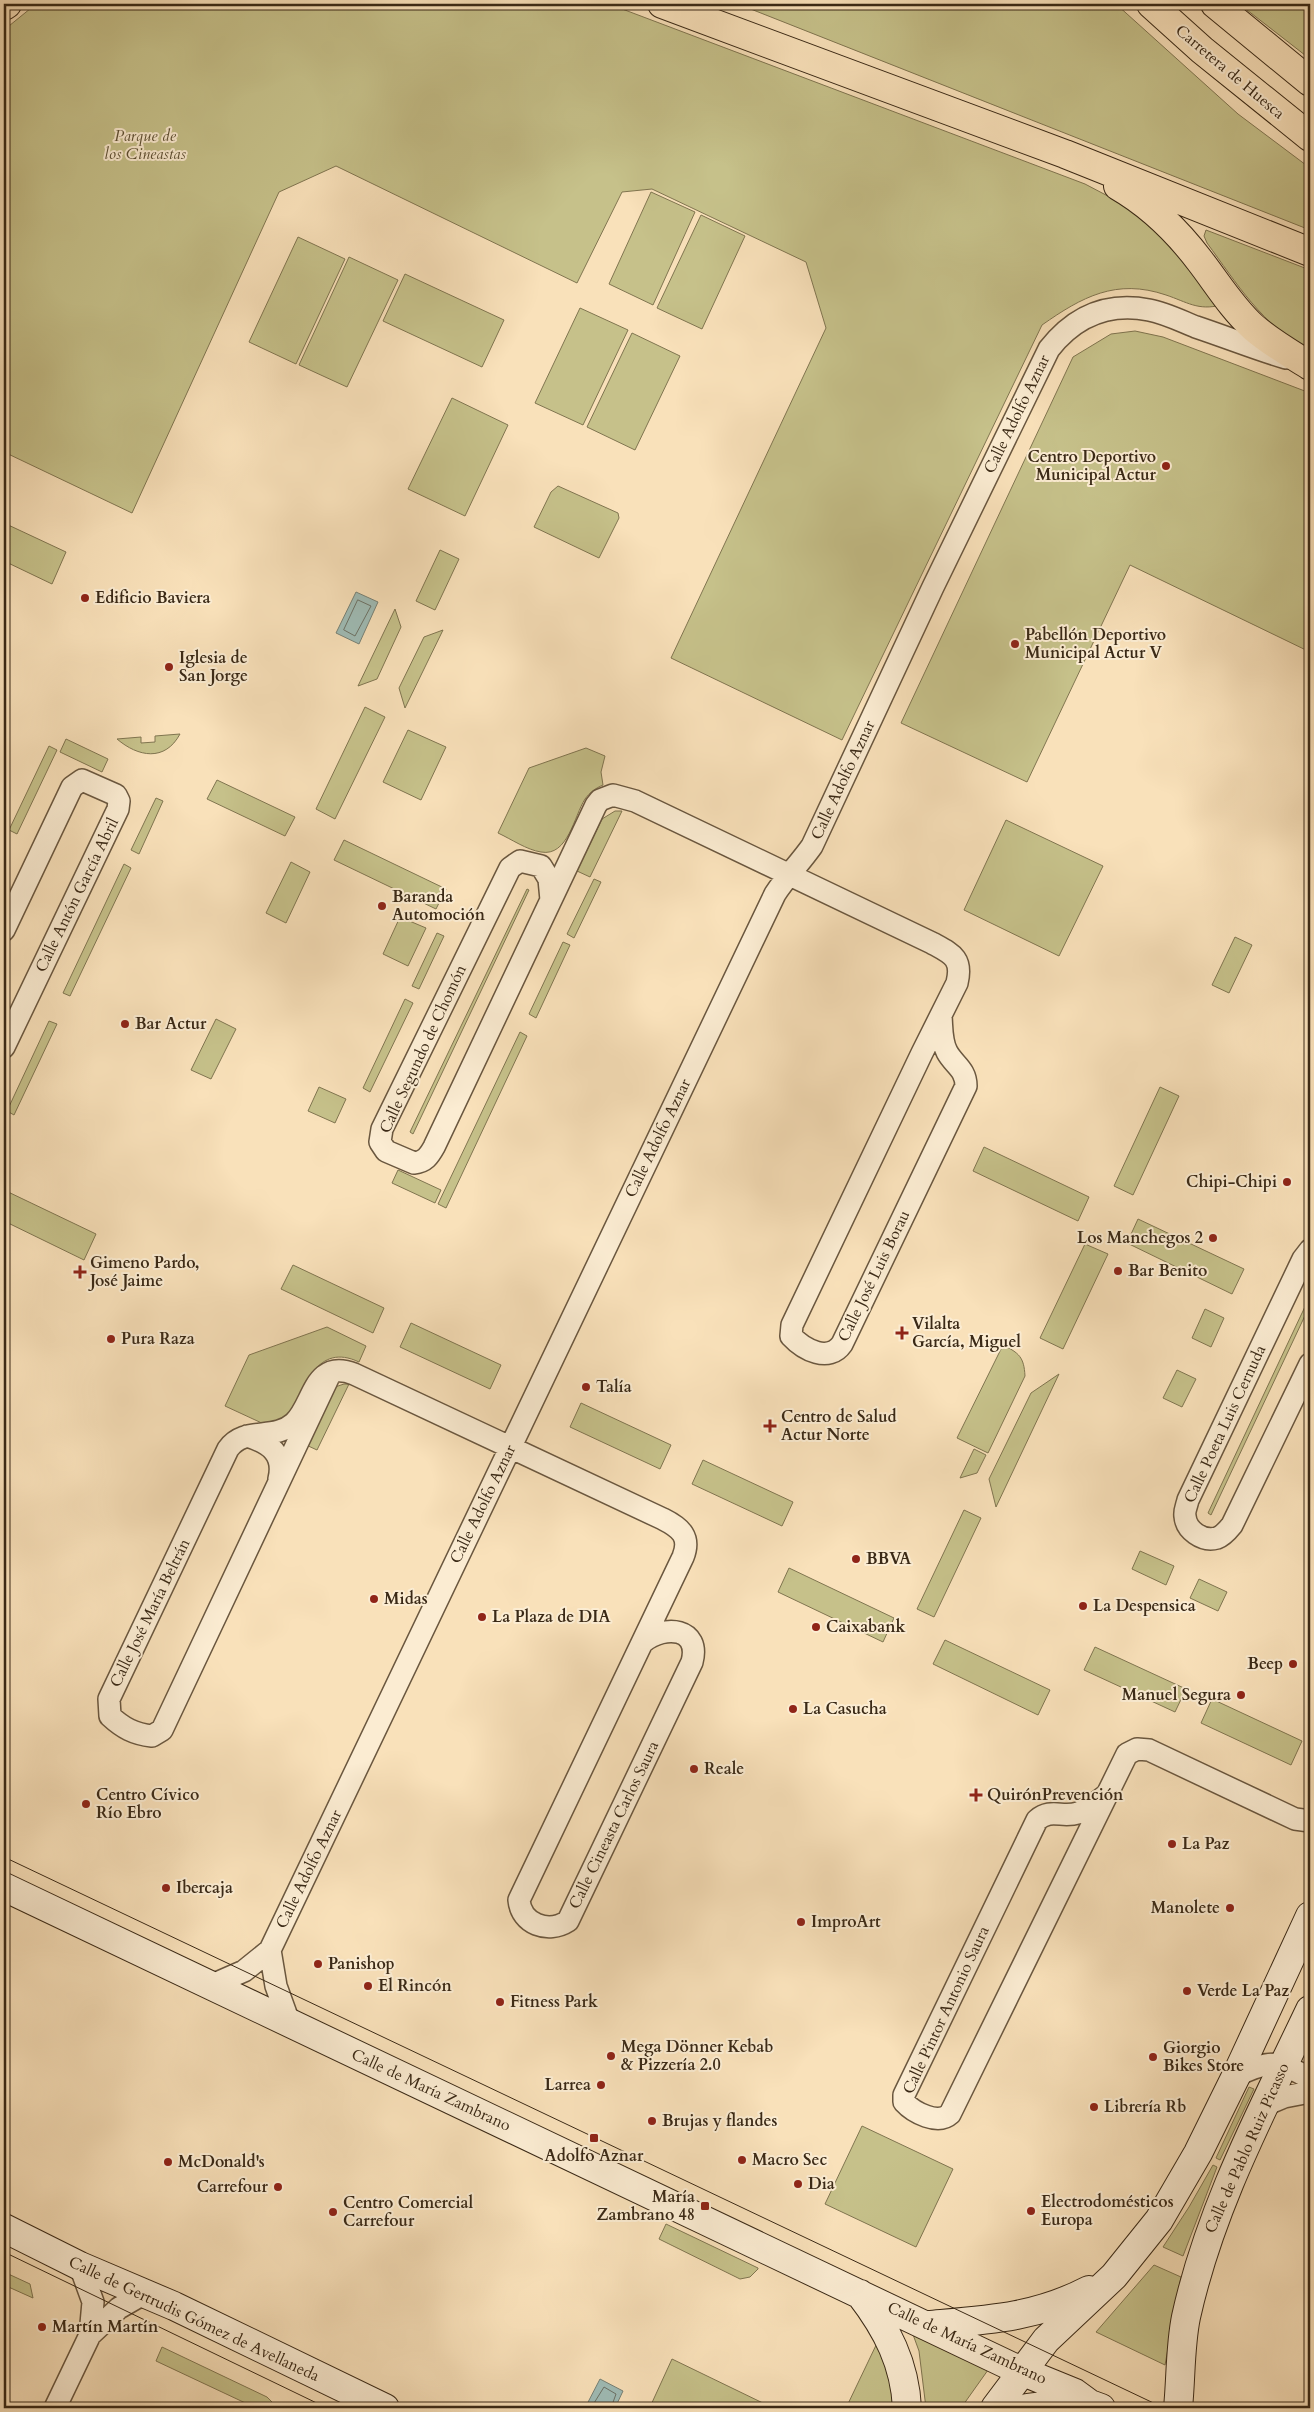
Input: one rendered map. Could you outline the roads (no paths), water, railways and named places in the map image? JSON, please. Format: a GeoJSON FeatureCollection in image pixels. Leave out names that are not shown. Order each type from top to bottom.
{"type":"FeatureCollection","features":[{"type":"Feature","properties":{"kind":"highway"},"geometry":{"type":"LineString","coordinates":[[662,4],[1065,154],[1310,252]]}},
{"type":"Feature","properties":{"kind":"highway","name":"Carretera de Huesca"},"geometry":{"type":"LineString","coordinates":[[1151,4],[1202,50],[1310,137]]}},
{"type":"Feature","properties":{"kind":"highway"},"geometry":{"type":"LineString","coordinates":[[1215,4],[1310,82]]}},
{"type":"Feature","properties":{"kind":"highway"},"geometry":{"type":"LineString","coordinates":[[1065,154],[1124,189],[1143,204],[1180,238],[1231,304],[1253,328],[1310,366]]}},
{"type":"Feature","properties":{"kind":"main road","name":"Calle de María Zambrano"},"geometry":{"type":"LineString","coordinates":[[4,1887],[859,2292],[1021,2371],[1075,2393],[1096,2406]]}},
{"type":"Feature","properties":{"kind":"main road"},"geometry":{"type":"LineString","coordinates":[[995,2408],[1046,2340],[1114,2276],[1160,2220],[1176,2194],[1236,2076],[1310,1916]]}},
{"type":"Feature","properties":{"kind":"main road","name":"Calle de Pablo Ruiz Picasso"},"geometry":{"type":"LineString","coordinates":[[1178,2408],[1186,2320],[1202,2252],[1217,2210],[1310,2010]]}},
{"type":"Feature","properties":{"kind":"main road","name":"Calle de Gertrudis Gómez de Avellaneda"},"geometry":{"type":"LineString","coordinates":[[4,2228],[80,2266],[145,2293],[385,2408]]}},
{"type":"Feature","properties":{"kind":"main road"},"geometry":{"type":"LineString","coordinates":[[927,2325],[1024,2316],[1073,2298],[1114,2276]]}},
{"type":"Feature","properties":{"kind":"main road","name":"Calle de María Zambrano"},"geometry":{"type":"LineString","coordinates":[[859,2292],[878,2319],[895,2349],[905,2385],[907,2408]]}},
{"type":"Feature","properties":{"kind":"main road"},"geometry":{"type":"LineString","coordinates":[[1028,2408],[1061,2404],[1096,2406]]}},
{"type":"Feature","properties":{"kind":"street","name":"Calle Adolfo Aznar"},"geometry":{"type":"LineString","coordinates":[[212,1985],[244,1971],[270,1950],[766,912],[788,874],[802,862],[812,846],[1040,364],[1059,336],[1077,320],[1125,307],[1151,310],[1310,366]]}},
{"type":"Feature","properties":{"kind":"street","name":"Calle Antón García Abril"},"geometry":{"type":"LineString","coordinates":[[4,930],[72,787],[82,780],[116,795],[119,800],[118,809],[4,1047]]}},
{"type":"Feature","properties":{"kind":"street","name":"Calle Segundo de Chomón"},"geometry":{"type":"LineString","coordinates":[[541,866],[520,861],[510,868],[382,1129],[380,1142],[386,1150],[414,1163],[425,1160],[430,1154],[600,800],[606,796],[618,795],[788,874]]}},
{"type":"Feature","properties":{"kind":"street"},"geometry":{"type":"LineString","coordinates":[[551,900],[549,879],[541,866],[576,847]]}},
{"type":"Feature","properties":{"kind":"street","name":"Calle José Luis Borau"},"geometry":{"type":"LineString","coordinates":[[788,874],[932,943],[955,957],[959,964],[960,972],[958,983],[941,1016],[910,1077],[792,1325],[791,1336],[799,1344],[816,1352],[829,1354],[836,1352],[842,1344],[961,1099],[966,1079],[962,1069],[953,1062],[946,1050],[942,1036],[941,1016]]}},
{"type":"Feature","properties":{"kind":"street"},"geometry":{"type":"LineString","coordinates":[[910,1077],[926,1066],[939,1061],[953,1062]]}},
{"type":"Feature","properties":{"kind":"street","name":"Calle Poeta Luis Cernuda"},"geometry":{"type":"LineString","coordinates":[[1310,1250],[1302,1259],[1188,1500],[1185,1514],[1188,1526],[1197,1535],[1217,1538],[1232,1525],[1310,1364]]}},
{"type":"Feature","properties":{"kind":"street"},"geometry":{"type":"LineString","coordinates":[[331,1372],[341,1369],[354,1374],[511,1446]]}},
{"type":"Feature","properties":{"kind":"street","name":"Calle José María Beltrán"},"geometry":{"type":"LineString","coordinates":[[331,1372],[162,1730],[152,1736],[138,1735],[122,1728],[110,1716],[109,1699],[228,1449],[239,1438],[282,1430],[294,1424],[320,1380],[331,1372]]}},
{"type":"Feature","properties":{"kind":"street","name":"Calle José María Beltrán"},"geometry":{"type":"LineString","coordinates":[[247,1436],[268,1446],[278,1456],[282,1467],[278,1482]]}},
{"type":"Feature","properties":{"kind":"street","name":"Calle Cineasta Carlos Saura"},"geometry":{"type":"LineString","coordinates":[[511,1446],[679,1528],[687,1539],[687,1547],[669,1588],[518,1900],[520,1912],[527,1919],[546,1928],[559,1927],[568,1921],[692,1662],[695,1652],[692,1643],[678,1632],[668,1611],[669,1588]]}},
{"type":"Feature","properties":{"kind":"street"},"geometry":{"type":"LineString","coordinates":[[643,1642],[653,1633],[678,1632]]}},
{"type":"Feature","properties":{"kind":"street","name":"Calle Pintor Antonio Saura"},"geometry":{"type":"LineString","coordinates":[[1105,1796],[1085,1810],[1064,1816],[1052,1812],[1044,1814],[1037,1820],[904,2095],[904,2102],[909,2108],[937,2120],[945,2119],[950,2114],[1127,1754],[1137,1749],[1149,1750],[1307,1825]]}},
{"type":"Feature","properties":{"kind":"street"},"geometry":{"type":"LineString","coordinates":[[1064,1816],[1074,1826],[1079,1837],[1080,1848]]}},
{"type":"Feature","properties":{"kind":"street"},"geometry":{"type":"LineString","coordinates":[[270,1950],[276,1986],[290,2022]]}},
{"type":"Feature","properties":{"kind":"street"},"geometry":{"type":"LineString","coordinates":[[1236,2076],[1258,2067],[1273,2064],[1285,2065],[1310,2079]]}},
{"type":"Feature","properties":{"kind":"street"},"geometry":{"type":"LineString","coordinates":[[1265,2105],[1284,2097],[1310,2092]]}},
{"type":"Feature","properties":{"kind":"street"},"geometry":{"type":"LineString","coordinates":[[80,2266],[92,2302],[90,2335]]}},
{"type":"Feature","properties":{"kind":"street"},"geometry":{"type":"LineString","coordinates":[[55,2408],[90,2335],[119,2308],[145,2293]]}},
{"type":"Feature","properties":{"kind":"water"},"geometry":{"type":"Polygon","coordinates":[[[356,592],[378,602],[359,644],[336,633],[356,592]]]}},
{"type":"Feature","properties":{"kind":"water"},"geometry":{"type":"Polygon","coordinates":[[[600,2379],[623,2391],[615,2408],[585,2408],[600,2379]]]}},
{"type":"Feature","properties":{"kind":"tram line"},"geometry":{"type":"LineString","coordinates":[[4,1857],[1164,2408]]}},
{"type":"Feature","properties":{"kind":"tram line"},"geometry":{"type":"LineString","coordinates":[[4,2252],[327,2408]]}},
{"type":"Feature","properties":{"kind":"place","name":"Centro Deportivo Municipal Actur"},"geometry":{"type":"Point","coordinates":[1166,466]}},
{"type":"Feature","properties":{"kind":"place","name":"Edificio Baviera"},"geometry":{"type":"Point","coordinates":[85,598]}},
{"type":"Feature","properties":{"kind":"place","name":"Pabellón Deportivo Municipal Actur V"},"geometry":{"type":"Point","coordinates":[1015,644]}},
{"type":"Feature","properties":{"kind":"place","name":"Iglesia de San Jorge"},"geometry":{"type":"Point","coordinates":[169,667]}},
{"type":"Feature","properties":{"kind":"place","name":"Baranda Automoción"},"geometry":{"type":"Point","coordinates":[382,906]}},
{"type":"Feature","properties":{"kind":"place","name":"Bar Actur"},"geometry":{"type":"Point","coordinates":[125,1024]}},
{"type":"Feature","properties":{"kind":"place","name":"Chipi-Chipi"},"geometry":{"type":"Point","coordinates":[1287,1182]}},
{"type":"Feature","properties":{"kind":"place","name":"Los Manchegos 2"},"geometry":{"type":"Point","coordinates":[1213,1238]}},
{"type":"Feature","properties":{"kind":"place","name":"Bar Benito"},"geometry":{"type":"Point","coordinates":[1118,1271]}},
{"type":"Feature","properties":{"kind":"place","name":"Gimeno Pardo, José Jaime"},"geometry":{"type":"Point","coordinates":[80,1272]}},
{"type":"Feature","properties":{"kind":"place","name":"Vilalta García, Miguel"},"geometry":{"type":"Point","coordinates":[902,1333]}},
{"type":"Feature","properties":{"kind":"place","name":"Pura Raza"},"geometry":{"type":"Point","coordinates":[111,1339]}},
{"type":"Feature","properties":{"kind":"place","name":"Talía"},"geometry":{"type":"Point","coordinates":[586,1387]}},
{"type":"Feature","properties":{"kind":"place","name":"Centro de Salud Actur Norte"},"geometry":{"type":"Point","coordinates":[770,1426]}},
{"type":"Feature","properties":{"kind":"place","name":"BBVA"},"geometry":{"type":"Point","coordinates":[856,1559]}},
{"type":"Feature","properties":{"kind":"place","name":"Midas"},"geometry":{"type":"Point","coordinates":[374,1599]}},
{"type":"Feature","properties":{"kind":"place","name":"La Despensica"},"geometry":{"type":"Point","coordinates":[1083,1606]}},
{"type":"Feature","properties":{"kind":"place","name":"La Plaza de DIA"},"geometry":{"type":"Point","coordinates":[482,1617]}},
{"type":"Feature","properties":{"kind":"place","name":"Caixabank"},"geometry":{"type":"Point","coordinates":[816,1627]}},
{"type":"Feature","properties":{"kind":"place","name":"Beep"},"geometry":{"type":"Point","coordinates":[1293,1664]}},
{"type":"Feature","properties":{"kind":"place","name":"Manuel Segura"},"geometry":{"type":"Point","coordinates":[1241,1695]}},
{"type":"Feature","properties":{"kind":"place","name":"La Casucha"},"geometry":{"type":"Point","coordinates":[793,1709]}},
{"type":"Feature","properties":{"kind":"place","name":"Reale"},"geometry":{"type":"Point","coordinates":[694,1769]}},
{"type":"Feature","properties":{"kind":"place","name":"QuirónPrevención"},"geometry":{"type":"Point","coordinates":[976,1795]}},
{"type":"Feature","properties":{"kind":"place","name":"Centro Cívico Río Ebro"},"geometry":{"type":"Point","coordinates":[86,1804]}},
{"type":"Feature","properties":{"kind":"place","name":"La Paz"},"geometry":{"type":"Point","coordinates":[1172,1844]}},
{"type":"Feature","properties":{"kind":"place","name":"Ibercaja"},"geometry":{"type":"Point","coordinates":[166,1888]}},
{"type":"Feature","properties":{"kind":"place","name":"Manolete"},"geometry":{"type":"Point","coordinates":[1230,1908]}},
{"type":"Feature","properties":{"kind":"place","name":"ImproArt"},"geometry":{"type":"Point","coordinates":[801,1922]}},
{"type":"Feature","properties":{"kind":"place","name":"Panishop"},"geometry":{"type":"Point","coordinates":[318,1964]}},
{"type":"Feature","properties":{"kind":"place","name":"El Rincón"},"geometry":{"type":"Point","coordinates":[368,1986]}},
{"type":"Feature","properties":{"kind":"place","name":"Verde La Paz"},"geometry":{"type":"Point","coordinates":[1187,1991]}},
{"type":"Feature","properties":{"kind":"place","name":"Fitness Park"},"geometry":{"type":"Point","coordinates":[500,2002]}},
{"type":"Feature","properties":{"kind":"place","name":"Mega Dönner Kebab & Pizzería 2.0"},"geometry":{"type":"Point","coordinates":[611,2056]}},
{"type":"Feature","properties":{"kind":"place","name":"Giorgio Bikes Store"},"geometry":{"type":"Point","coordinates":[1153,2057]}},
{"type":"Feature","properties":{"kind":"place","name":"Larrea"},"geometry":{"type":"Point","coordinates":[601,2085]}},
{"type":"Feature","properties":{"kind":"place","name":"Librería Rb"},"geometry":{"type":"Point","coordinates":[1094,2107]}},
{"type":"Feature","properties":{"kind":"place","name":"Brujas y flandes"},"geometry":{"type":"Point","coordinates":[652,2121]}},
{"type":"Feature","properties":{"kind":"place","name":"Adolfo Aznar"},"geometry":{"type":"Point","coordinates":[594,2138]}},
{"type":"Feature","properties":{"kind":"place","name":"Macro Sec"},"geometry":{"type":"Point","coordinates":[742,2160]}},
{"type":"Feature","properties":{"kind":"place","name":"McDonald's"},"geometry":{"type":"Point","coordinates":[168,2162]}},
{"type":"Feature","properties":{"kind":"place","name":"Dia"},"geometry":{"type":"Point","coordinates":[798,2184]}},
{"type":"Feature","properties":{"kind":"place","name":"Carrefour"},"geometry":{"type":"Point","coordinates":[278,2187]}},
{"type":"Feature","properties":{"kind":"place","name":"María Zambrano 48"},"geometry":{"type":"Point","coordinates":[705,2206]}},
{"type":"Feature","properties":{"kind":"place","name":"Electrodomésticos Europa"},"geometry":{"type":"Point","coordinates":[1031,2211]}},
{"type":"Feature","properties":{"kind":"place","name":"Centro Comercial Carrefour"},"geometry":{"type":"Point","coordinates":[333,2212]}},
{"type":"Feature","properties":{"kind":"place","name":"Martín Martín"},"geometry":{"type":"Point","coordinates":[42,2327]}},
{"type":"Feature","properties":{"kind":"park label","name":"Parque de los Cineastas"},"geometry":{"type":"Point","coordinates":[145,145]}}]}
